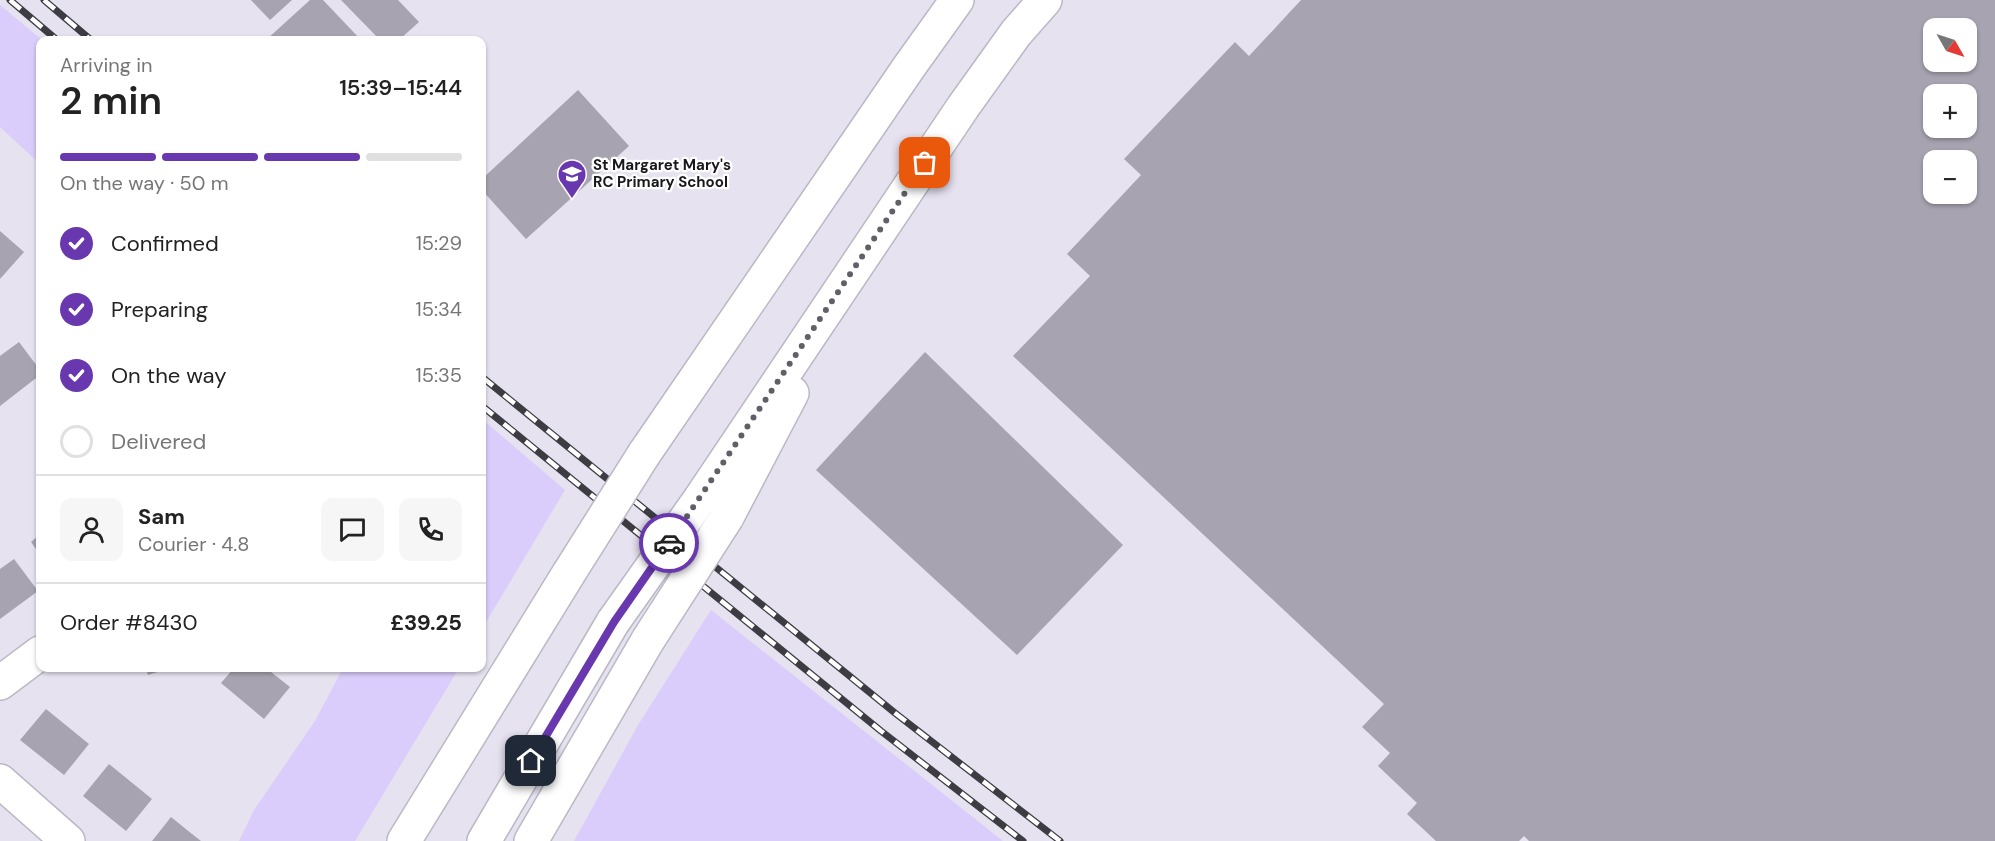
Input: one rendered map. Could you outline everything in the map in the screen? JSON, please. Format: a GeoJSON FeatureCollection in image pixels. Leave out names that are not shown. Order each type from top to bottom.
{"type":"FeatureCollection","features":[{"type":"Feature","properties":{"kind":"main road"},"geometry":{"type":"LineString","coordinates":[[404,841],[568,573],[644,454],[957,0]]}},
{"type":"Feature","properties":{"kind":"main road"},"geometry":{"type":"LineString","coordinates":[[484,841],[614,622],[963,107],[1016,33],[1045,0]]}},
{"type":"Feature","properties":{"kind":"main road"},"geometry":{"type":"LineString","coordinates":[[531,841],[648,640],[727,517],[874,238]]}},
{"type":"Feature","properties":{"kind":"main road"},"geometry":{"type":"LineString","coordinates":[[0,683],[36,656]]}},
{"type":"Feature","properties":{"kind":"main road"},"geometry":{"type":"LineString","coordinates":[[0,781],[68,841]]}},
{"type":"Feature","properties":{"kind":"shaded area"},"geometry":{"type":"Polygon","coordinates":[[[0,5],[37,36],[36,160],[0,127],[0,5]]]}},
{"type":"Feature","properties":{"kind":"shaded area"},"geometry":{"type":"Polygon","coordinates":[[[486,422],[565,490],[486,622],[486,422]]]}},
{"type":"Feature","properties":{"kind":"shaded area"},"geometry":{"type":"Polygon","coordinates":[[[711,610],[1003,841],[574,841],[638,725],[711,610]]]}},
{"type":"Feature","properties":{"kind":"shaded area"},"geometry":{"type":"Polygon","coordinates":[[[341,672],[457,672],[355,841],[239,841],[254,810],[315,721],[341,672]]]}},
{"type":"Feature","properties":{"kind":"building"},"geometry":{"type":"Polygon","coordinates":[[[251,0],[292,0],[270,20],[251,0]]]}},
{"type":"Feature","properties":{"kind":"building"},"geometry":{"type":"Polygon","coordinates":[[[310,0],[323,0],[357,36],[270,36],[310,0]]]}},
{"type":"Feature","properties":{"kind":"building"},"geometry":{"type":"Polygon","coordinates":[[[341,0],[398,0],[419,22],[403,36],[376,36],[341,0]]]}},
{"type":"Feature","properties":{"kind":"building"},"geometry":{"type":"Polygon","coordinates":[[[1301,0],[1995,0],[1995,841],[1529,841],[1524,836],[1519,841],[1436,841],[1407,814],[1417,803],[1378,766],[1390,753],[1362,727],[1384,704],[1013,356],[1090,276],[1067,254],[1141,175],[1124,159],[1235,42],[1249,56],[1301,0]]]}},
{"type":"Feature","properties":{"kind":"building"},"geometry":{"type":"Polygon","coordinates":[[[578,90],[629,146],[526,239],[486,194],[486,175],[578,90]]]}},
{"type":"Feature","properties":{"kind":"building"},"geometry":{"type":"Polygon","coordinates":[[[0,231],[24,252],[0,279],[0,231]]]}},
{"type":"Feature","properties":{"kind":"building"},"geometry":{"type":"Polygon","coordinates":[[[19,342],[36,365],[36,378],[0,406],[0,356],[19,342]]]}},
{"type":"Feature","properties":{"kind":"building"},"geometry":{"type":"Polygon","coordinates":[[[925,352],[1123,545],[1017,655],[816,470],[925,352]]]}},
{"type":"Feature","properties":{"kind":"building"},"geometry":{"type":"Polygon","coordinates":[[[36,538],[36,549],[31,542],[36,538]]]}},
{"type":"Feature","properties":{"kind":"building"},"geometry":{"type":"Polygon","coordinates":[[[14,559],[36,588],[36,592],[0,619],[0,569],[14,559]]]}},
{"type":"Feature","properties":{"kind":"building"},"geometry":{"type":"Polygon","coordinates":[[[231,672],[271,672],[290,687],[264,719],[221,683],[231,672]]]}},
{"type":"Feature","properties":{"kind":"building"},"geometry":{"type":"Polygon","coordinates":[[[46,709],[89,744],[64,775],[20,740],[46,709]]]}},
{"type":"Feature","properties":{"kind":"building"},"geometry":{"type":"Polygon","coordinates":[[[109,764],[152,799],[126,831],[83,796],[109,764]]]}},
{"type":"Feature","properties":{"kind":"building"},"geometry":{"type":"Polygon","coordinates":[[[171,817],[192,834],[201,841],[152,841],[171,817]]]}},
{"type":"Feature","properties":{"kind":"railway"},"geometry":{"type":"LineString","coordinates":[[10,0],[52,36]]}},
{"type":"Feature","properties":{"kind":"railway"},"geometry":{"type":"LineString","coordinates":[[44,0],[86,36]]}},
{"type":"Feature","properties":{"kind":"railway"},"geometry":{"type":"LineString","coordinates":[[486,380],[895,713],[1060,841]]}},
{"type":"Feature","properties":{"kind":"railway"},"geometry":{"type":"LineString","coordinates":[[486,409],[881,731],[1023,841]]}},
{"type":"Feature","properties":{"kind":"way so far"},"geometry":{"type":"LineString","coordinates":[[669,543],[925,163]]}},
{"type":"Feature","properties":{"kind":"place","name":"St Margaret Mary's RC Primary School"},"geometry":{"type":"Point","coordinates":[572,200]}},
{"type":"Feature","properties":{"kind":"route"},"geometry":{"type":"LineString","coordinates":[[531,761],[614,622],[669,543]]}}]}
